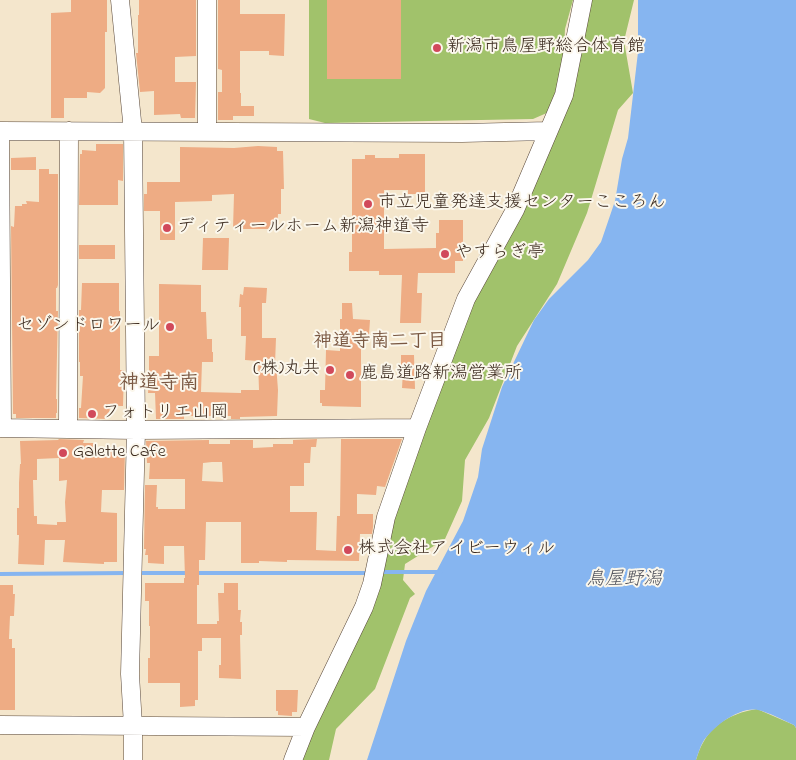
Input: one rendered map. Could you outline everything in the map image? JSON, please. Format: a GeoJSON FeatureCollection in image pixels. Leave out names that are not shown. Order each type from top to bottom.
{"type":"FeatureCollection","features":[{"type":"Feature","properties":{"kind":"street"},"geometry":{"type":"LineString","coordinates":[[120,0],[132,131],[136,430],[130,674],[133,760]]}},
{"type":"Feature","properties":{"kind":"street"},"geometry":{"type":"LineString","coordinates":[[207,0],[207,132]]}},
{"type":"Feature","properties":{"kind":"street"},"geometry":{"type":"LineString","coordinates":[[293,760],[306,727],[364,607],[372,584],[386,517],[417,428],[466,299],[515,210],[564,96],[583,0]]}},
{"type":"Feature","properties":{"kind":"street"},"geometry":{"type":"LineString","coordinates":[[417,428],[136,430],[1,428],[0,131],[548,131]]}},
{"type":"Feature","properties":{"kind":"street"},"geometry":{"type":"LineString","coordinates":[[68,429],[70,131]]}},
{"type":"Feature","properties":{"kind":"street"},"geometry":{"type":"LineString","coordinates":[[0,725],[306,727]]}},
{"type":"Feature","properties":{"kind":"green space","name":"新潟市鳥屋野総合体育館"},"geometry":{"type":"Polygon","coordinates":[[[309,0],[573,0],[565,29],[563,67],[549,112],[533,119],[325,123],[309,119],[309,0]]]}},
{"type":"Feature","properties":{"kind":"green space"},"geometry":{"type":"Polygon","coordinates":[[[591,0],[634,0],[624,41],[633,93],[618,110],[587,213],[557,284],[517,346],[489,418],[465,460],[462,501],[445,539],[405,564],[403,580],[415,594],[410,598],[375,689],[336,729],[329,760],[301,760],[477,292],[510,235],[591,0]]]}},
{"type":"Feature","properties":{"kind":"green space"},"geometry":{"type":"Polygon","coordinates":[[[757,709],[794,725],[796,728],[796,760],[696,760],[703,743],[714,728],[734,715],[757,709]]]}},
{"type":"Feature","properties":{"kind":"water","name":"鳥屋野潟"},"geometry":{"type":"Polygon","coordinates":[[[638,0],[796,0],[796,728],[794,725],[762,711],[743,711],[727,719],[707,736],[696,760],[367,760],[406,641],[426,591],[463,521],[478,477],[482,449],[502,387],[534,320],[549,299],[588,260],[601,242],[615,201],[622,159],[628,138],[638,52],[638,0]]]}},
{"type":"Feature","properties":{"kind":"building"},"geometry":{"type":"Polygon","coordinates":[[[71,0],[107,0],[105,88],[100,93],[87,92],[87,98],[64,98],[64,118],[51,118],[51,13],[71,12],[71,0]]]}},
{"type":"Feature","properties":{"kind":"building"},"geometry":{"type":"Polygon","coordinates":[[[139,0],[196,0],[196,56],[175,57],[175,82],[196,82],[195,118],[181,118],[180,114],[154,115],[154,91],[140,92],[136,53],[138,53],[139,0]]]}},
{"type":"Feature","properties":{"kind":"building"},"geometry":{"type":"Polygon","coordinates":[[[218,0],[240,0],[240,14],[285,14],[284,56],[269,55],[269,51],[240,51],[241,106],[254,106],[254,116],[233,116],[233,120],[218,120],[218,92],[222,92],[222,70],[218,69],[218,0]]]}},
{"type":"Feature","properties":{"kind":"building"},"geometry":{"type":"Polygon","coordinates":[[[327,0],[401,0],[401,79],[327,79],[327,0]]]}},
{"type":"Feature","properties":{"kind":"building"},"geometry":{"type":"Polygon","coordinates":[[[96,144],[123,144],[123,181],[118,180],[118,205],[79,205],[80,154],[82,154],[82,150],[96,151],[96,144]]]}},
{"type":"Feature","properties":{"kind":"building"},"geometry":{"type":"Polygon","coordinates":[[[180,147],[234,148],[277,147],[277,151],[283,151],[284,189],[281,189],[281,214],[278,214],[277,229],[233,229],[234,194],[212,195],[212,201],[175,202],[175,240],[160,240],[160,211],[144,211],[144,194],[147,194],[147,182],[180,182],[180,147]]]}},
{"type":"Feature","properties":{"kind":"building"},"geometry":{"type":"Polygon","coordinates":[[[399,154],[425,154],[425,194],[408,194],[408,190],[384,190],[384,249],[436,248],[436,233],[439,233],[439,220],[463,220],[463,261],[455,261],[455,273],[418,273],[417,293],[422,293],[421,323],[400,323],[402,275],[379,275],[379,271],[349,271],[349,252],[352,252],[352,159],[365,159],[365,155],[375,155],[375,158],[399,158],[399,154]]]}},
{"type":"Feature","properties":{"kind":"building"},"geometry":{"type":"Polygon","coordinates":[[[36,157],[36,170],[11,170],[11,158],[36,157]]]}},
{"type":"Feature","properties":{"kind":"building"},"geometry":{"type":"Polygon","coordinates":[[[39,169],[49,169],[49,174],[58,174],[58,285],[56,288],[56,311],[58,311],[57,413],[56,418],[16,418],[16,414],[13,414],[11,226],[14,227],[15,206],[27,204],[26,201],[39,202],[39,169]]]}},
{"type":"Feature","properties":{"kind":"building"},"geometry":{"type":"Polygon","coordinates":[[[203,238],[229,238],[228,270],[202,270],[203,238]]]}},
{"type":"Feature","properties":{"kind":"building"},"geometry":{"type":"Polygon","coordinates":[[[79,245],[115,245],[115,259],[79,259],[79,245]]]}},
{"type":"Feature","properties":{"kind":"building"},"geometry":{"type":"Polygon","coordinates":[[[82,283],[119,283],[120,370],[124,370],[123,406],[110,406],[109,416],[106,416],[106,419],[79,418],[83,376],[80,376],[79,362],[79,310],[81,310],[82,283]]]}},
{"type":"Feature","properties":{"kind":"building"},"geometry":{"type":"Polygon","coordinates":[[[159,284],[201,285],[201,312],[206,312],[207,339],[212,339],[213,362],[202,362],[201,392],[241,393],[241,390],[259,390],[258,361],[245,360],[246,336],[241,336],[240,294],[243,295],[244,287],[267,288],[266,303],[262,303],[262,338],[276,338],[277,416],[231,419],[231,416],[184,416],[184,419],[156,419],[155,393],[148,393],[147,371],[149,371],[149,356],[159,356],[159,284]]]}},
{"type":"Feature","properties":{"kind":"building"},"geometry":{"type":"Polygon","coordinates":[[[342,303],[352,303],[353,319],[370,320],[369,335],[361,335],[361,407],[322,406],[322,403],[320,403],[320,390],[325,390],[326,350],[340,351],[342,303]]]}},
{"type":"Feature","properties":{"kind":"building"},"geometry":{"type":"Polygon","coordinates":[[[401,355],[414,355],[415,389],[402,388],[403,371],[401,371],[401,355]]]}},
{"type":"Feature","properties":{"kind":"building"},"geometry":{"type":"Polygon","coordinates":[[[317,439],[316,447],[311,447],[310,463],[304,463],[304,486],[290,486],[290,512],[317,512],[316,550],[336,551],[337,516],[340,516],[341,439],[402,439],[385,487],[377,486],[376,495],[357,494],[357,514],[373,514],[372,534],[360,534],[359,561],[287,560],[287,562],[259,561],[259,563],[241,563],[241,522],[206,522],[205,560],[199,560],[197,624],[217,624],[217,621],[219,621],[218,593],[224,593],[224,583],[238,583],[238,610],[241,610],[240,622],[242,622],[242,635],[240,635],[241,679],[219,678],[221,638],[202,638],[202,651],[198,651],[198,700],[195,700],[195,706],[180,707],[180,683],[148,683],[150,626],[149,601],[145,601],[145,583],[184,583],[184,546],[164,546],[164,564],[148,563],[148,555],[145,555],[146,549],[144,549],[145,485],[157,485],[156,507],[158,509],[185,509],[185,479],[149,479],[150,463],[147,463],[146,441],[209,440],[209,444],[230,444],[230,440],[253,440],[253,448],[273,447],[273,444],[293,444],[293,440],[317,439]],[[222,462],[203,463],[202,481],[223,482],[222,462]]]}},
{"type":"Feature","properties":{"kind":"building"},"geometry":{"type":"Polygon","coordinates":[[[84,440],[83,443],[95,443],[95,448],[125,448],[124,490],[102,490],[101,512],[117,513],[117,562],[104,562],[104,564],[63,562],[65,540],[45,540],[44,565],[18,564],[19,535],[17,535],[17,508],[19,508],[21,464],[20,441],[84,440]],[[59,458],[37,459],[37,480],[33,480],[34,516],[37,516],[37,524],[57,525],[57,522],[66,522],[67,480],[59,481],[59,458]]]}},
{"type":"Feature","properties":{"kind":"building"},"geometry":{"type":"Polygon","coordinates":[[[0,585],[13,585],[13,594],[15,594],[14,616],[10,616],[9,639],[12,639],[12,648],[15,648],[15,710],[0,710],[0,585]]]}},
{"type":"Feature","properties":{"kind":"building"},"geometry":{"type":"Polygon","coordinates":[[[276,690],[298,690],[297,712],[292,712],[292,716],[278,715],[278,711],[276,711],[276,690]]]}},
{"type":"Feature","properties":{"kind":"waterway"},"geometry":{"type":"LineString","coordinates":[[384,572],[441,572]]}},
{"type":"Feature","properties":{"kind":"waterway"},"geometry":{"type":"LineString","coordinates":[[0,574],[128,573]]}},
{"type":"Feature","properties":{"kind":"waterway"},"geometry":{"type":"LineString","coordinates":[[137,573],[188,573]]}},
{"type":"Feature","properties":{"kind":"waterway"},"geometry":{"type":"LineString","coordinates":[[195,573],[365,573]]}},
{"type":"Feature","properties":{"kind":"place","name":"新潟市鳥屋野総合体育館"},"geometry":{"type":"Point","coordinates":[437,48]}},
{"type":"Feature","properties":{"kind":"place","name":"市立児童発達支援センターこころん"},"geometry":{"type":"Point","coordinates":[368,204]}},
{"type":"Feature","properties":{"kind":"place","name":"ディティールホーム新潟神道寺"},"geometry":{"type":"Point","coordinates":[167,228]}},
{"type":"Feature","properties":{"kind":"place","name":"やすらぎ亭"},"geometry":{"type":"Point","coordinates":[445,254]}},
{"type":"Feature","properties":{"kind":"place","name":"セゾンドロワール"},"geometry":{"type":"Point","coordinates":[170,327]}},
{"type":"Feature","properties":{"kind":"place","name":"(株)丸共"},"geometry":{"type":"Point","coordinates":[330,370]}},
{"type":"Feature","properties":{"kind":"place","name":"鹿島道路新潟営業所"},"geometry":{"type":"Point","coordinates":[350,375]}},
{"type":"Feature","properties":{"kind":"place","name":"フォトリエ山岡"},"geometry":{"type":"Point","coordinates":[92,414]}},
{"type":"Feature","properties":{"kind":"place","name":"Galette Cafe"},"geometry":{"type":"Point","coordinates":[63,453]}},
{"type":"Feature","properties":{"kind":"place","name":"株式会社アイビーウィル"},"geometry":{"type":"Point","coordinates":[348,550]}},
{"type":"Feature","properties":{"kind":"district","name":"神道寺南二丁目"},"geometry":{"type":"Point","coordinates":[380,343]}},
{"type":"Feature","properties":{"kind":"district","name":"神道寺南"},"geometry":{"type":"Point","coordinates":[159,385]}}]}
